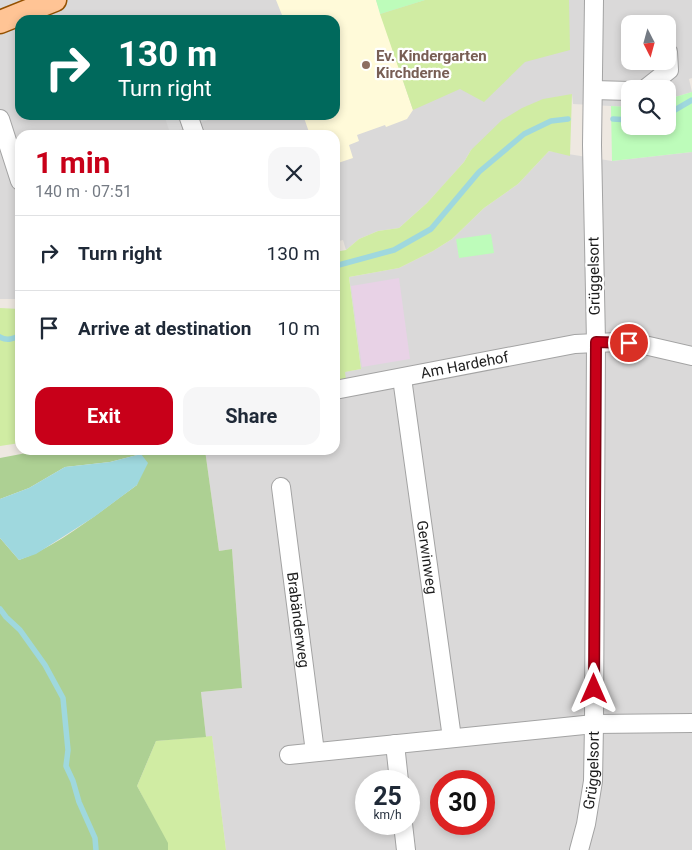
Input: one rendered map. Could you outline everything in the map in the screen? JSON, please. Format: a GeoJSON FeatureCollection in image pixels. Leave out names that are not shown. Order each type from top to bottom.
{"type":"FeatureCollection","features":[{"type":"Feature","properties":{"kind":"main road"},"geometry":{"type":"LineString","coordinates":[[18,15],[55,0]]}},
{"type":"Feature","properties":{"kind":"main road"},"geometry":{"type":"LineString","coordinates":[[0,22],[15,16]]}},
{"type":"Feature","properties":{"kind":"street","name":"Grüggelsort"},"geometry":{"type":"LineString","coordinates":[[579,850],[586,824],[593,782],[596,342],[593,90],[594,0]]}},
{"type":"Feature","properties":{"kind":"street"},"geometry":{"type":"LineString","coordinates":[[657,80],[669,70]]}},
{"type":"Feature","properties":{"kind":"street"},"geometry":{"type":"LineString","coordinates":[[593,90],[621,90]]}},
{"type":"Feature","properties":{"kind":"street"},"geometry":{"type":"LineString","coordinates":[[0,119],[15,166]]}},
{"type":"Feature","properties":{"kind":"street","name":"Am Hardehof"},"geometry":{"type":"LineString","coordinates":[[340,389],[575,344],[596,342],[640,344],[692,356]]}},
{"type":"Feature","properties":{"kind":"street","name":"Gerwinweg"},"geometry":{"type":"LineString","coordinates":[[402,378],[452,738]]}},
{"type":"Feature","properties":{"kind":"street","name":"Brabänderweg"},"geometry":{"type":"LineString","coordinates":[[281,487],[315,752]]}},
{"type":"Feature","properties":{"kind":"street"},"geometry":{"type":"LineString","coordinates":[[289,755],[594,724],[692,723]]}},
{"type":"Feature","properties":{"kind":"street"},"geometry":{"type":"LineString","coordinates":[[395,744],[398,770]]}},
{"type":"Feature","properties":{"kind":"street"},"geometry":{"type":"LineString","coordinates":[[404,835],[406,850]]}},
{"type":"Feature","properties":{"kind":"shaded area"},"geometry":{"type":"Polygon","coordinates":[[[0,0],[692,0],[692,78],[689,79],[692,92],[676,97],[676,80],[621,80],[621,107],[573,104],[572,94],[471,150],[464,162],[427,203],[399,228],[378,231],[359,239],[346,250],[343,240],[340,241],[340,130],[15,130],[15,299],[0,299],[0,0]]]}},
{"type":"Feature","properties":{"kind":"shaded area","name":"Ev. Kindergarten Kirchderne"},"geometry":{"type":"Polygon","coordinates":[[[276,0],[376,0],[413,110],[407,119],[357,135],[359,141],[349,145],[353,158],[340,162],[340,130],[308,130],[305,120],[340,120],[340,15],[282,15],[276,0]]]}},
{"type":"Feature","properties":{"kind":"shaded area"},"geometry":{"type":"Polygon","coordinates":[[[166,120],[208,120],[179,130],[169,130],[166,120]]]}},
{"type":"Feature","properties":{"kind":"shaded area"},"geometry":{"type":"Polygon","coordinates":[[[549,151],[612,161],[692,152],[692,850],[226,850],[212,737],[206,737],[201,692],[242,688],[232,549],[219,551],[206,455],[340,455],[340,376],[344,372],[361,369],[349,277],[399,268],[452,239],[484,208],[518,184],[549,151]]]}},
{"type":"Feature","properties":{"kind":"shaded area"},"geometry":{"type":"Polygon","coordinates":[[[399,278],[410,359],[362,367],[351,286],[399,278]]]}},
{"type":"Feature","properties":{"kind":"green space"},"geometry":{"type":"Polygon","coordinates":[[[376,0],[425,0],[380,14],[376,0]]]}},
{"type":"Feature","properties":{"kind":"green space"},"geometry":{"type":"Polygon","coordinates":[[[425,0],[569,0],[570,50],[525,62],[484,102],[460,89],[413,110],[380,14],[425,0]]]}},
{"type":"Feature","properties":{"kind":"green space"},"geometry":{"type":"Polygon","coordinates":[[[692,92],[692,152],[612,161],[611,106],[621,107],[621,135],[676,135],[676,97],[692,92]]]}},
{"type":"Feature","properties":{"kind":"green space"},"geometry":{"type":"Polygon","coordinates":[[[572,94],[570,156],[549,151],[518,184],[484,208],[452,239],[433,251],[399,268],[349,277],[361,369],[345,372],[346,380],[340,381],[340,251],[346,250],[359,239],[378,231],[399,228],[427,203],[464,162],[471,150],[502,120],[522,108],[543,99],[572,94]]]}},
{"type":"Feature","properties":{"kind":"green space"},"geometry":{"type":"Polygon","coordinates":[[[491,234],[494,253],[459,258],[456,239],[491,234]]]}},
{"type":"Feature","properties":{"kind":"green space"},"geometry":{"type":"Polygon","coordinates":[[[0,308],[15,309],[15,444],[0,446],[0,308]]]}},
{"type":"Feature","properties":{"kind":"green space"},"geometry":{"type":"Polygon","coordinates":[[[16,455],[137,455],[110,462],[65,467],[29,488],[0,499],[0,458],[16,455]]]}},
{"type":"Feature","properties":{"kind":"green space"},"geometry":{"type":"Polygon","coordinates":[[[141,455],[206,455],[219,551],[232,549],[242,688],[201,692],[206,737],[156,741],[137,786],[168,843],[168,850],[0,850],[0,538],[19,560],[65,537],[137,485],[141,455]]]}},
{"type":"Feature","properties":{"kind":"green space"},"geometry":{"type":"Polygon","coordinates":[[[212,736],[226,850],[168,850],[167,843],[137,786],[156,741],[212,736]]]}},
{"type":"Feature","properties":{"kind":"water"},"geometry":{"type":"Polygon","coordinates":[[[142,455],[148,463],[137,485],[94,517],[36,554],[19,560],[0,538],[0,499],[29,488],[65,467],[110,462],[142,455]]]}},
{"type":"Feature","properties":{"kind":"waterway"},"geometry":{"type":"LineString","coordinates":[[676,109],[692,100]]}},
{"type":"Feature","properties":{"kind":"waterway"},"geometry":{"type":"LineString","coordinates":[[340,265],[394,250],[431,229],[479,172],[524,134],[551,121],[568,119]]}},
{"type":"Feature","properties":{"kind":"waterway"},"geometry":{"type":"LineString","coordinates":[[613,119],[621,119]]}},
{"type":"Feature","properties":{"kind":"waterway"},"geometry":{"type":"LineString","coordinates":[[0,337],[5,339],[15,338]]}},
{"type":"Feature","properties":{"kind":"waterway"},"geometry":{"type":"LineString","coordinates":[[0,609],[20,630],[45,665],[63,698],[68,750],[66,766],[95,838],[96,850]]}},
{"type":"Feature","properties":{"kind":"place","name":"Ev. Kindergarten Kirchderne"},"geometry":{"type":"Point","coordinates":[366,65]}},
{"type":"Feature","properties":{"kind":"route"},"geometry":{"type":"LineString","coordinates":[[594,689],[596,342],[629,343]]}}]}
